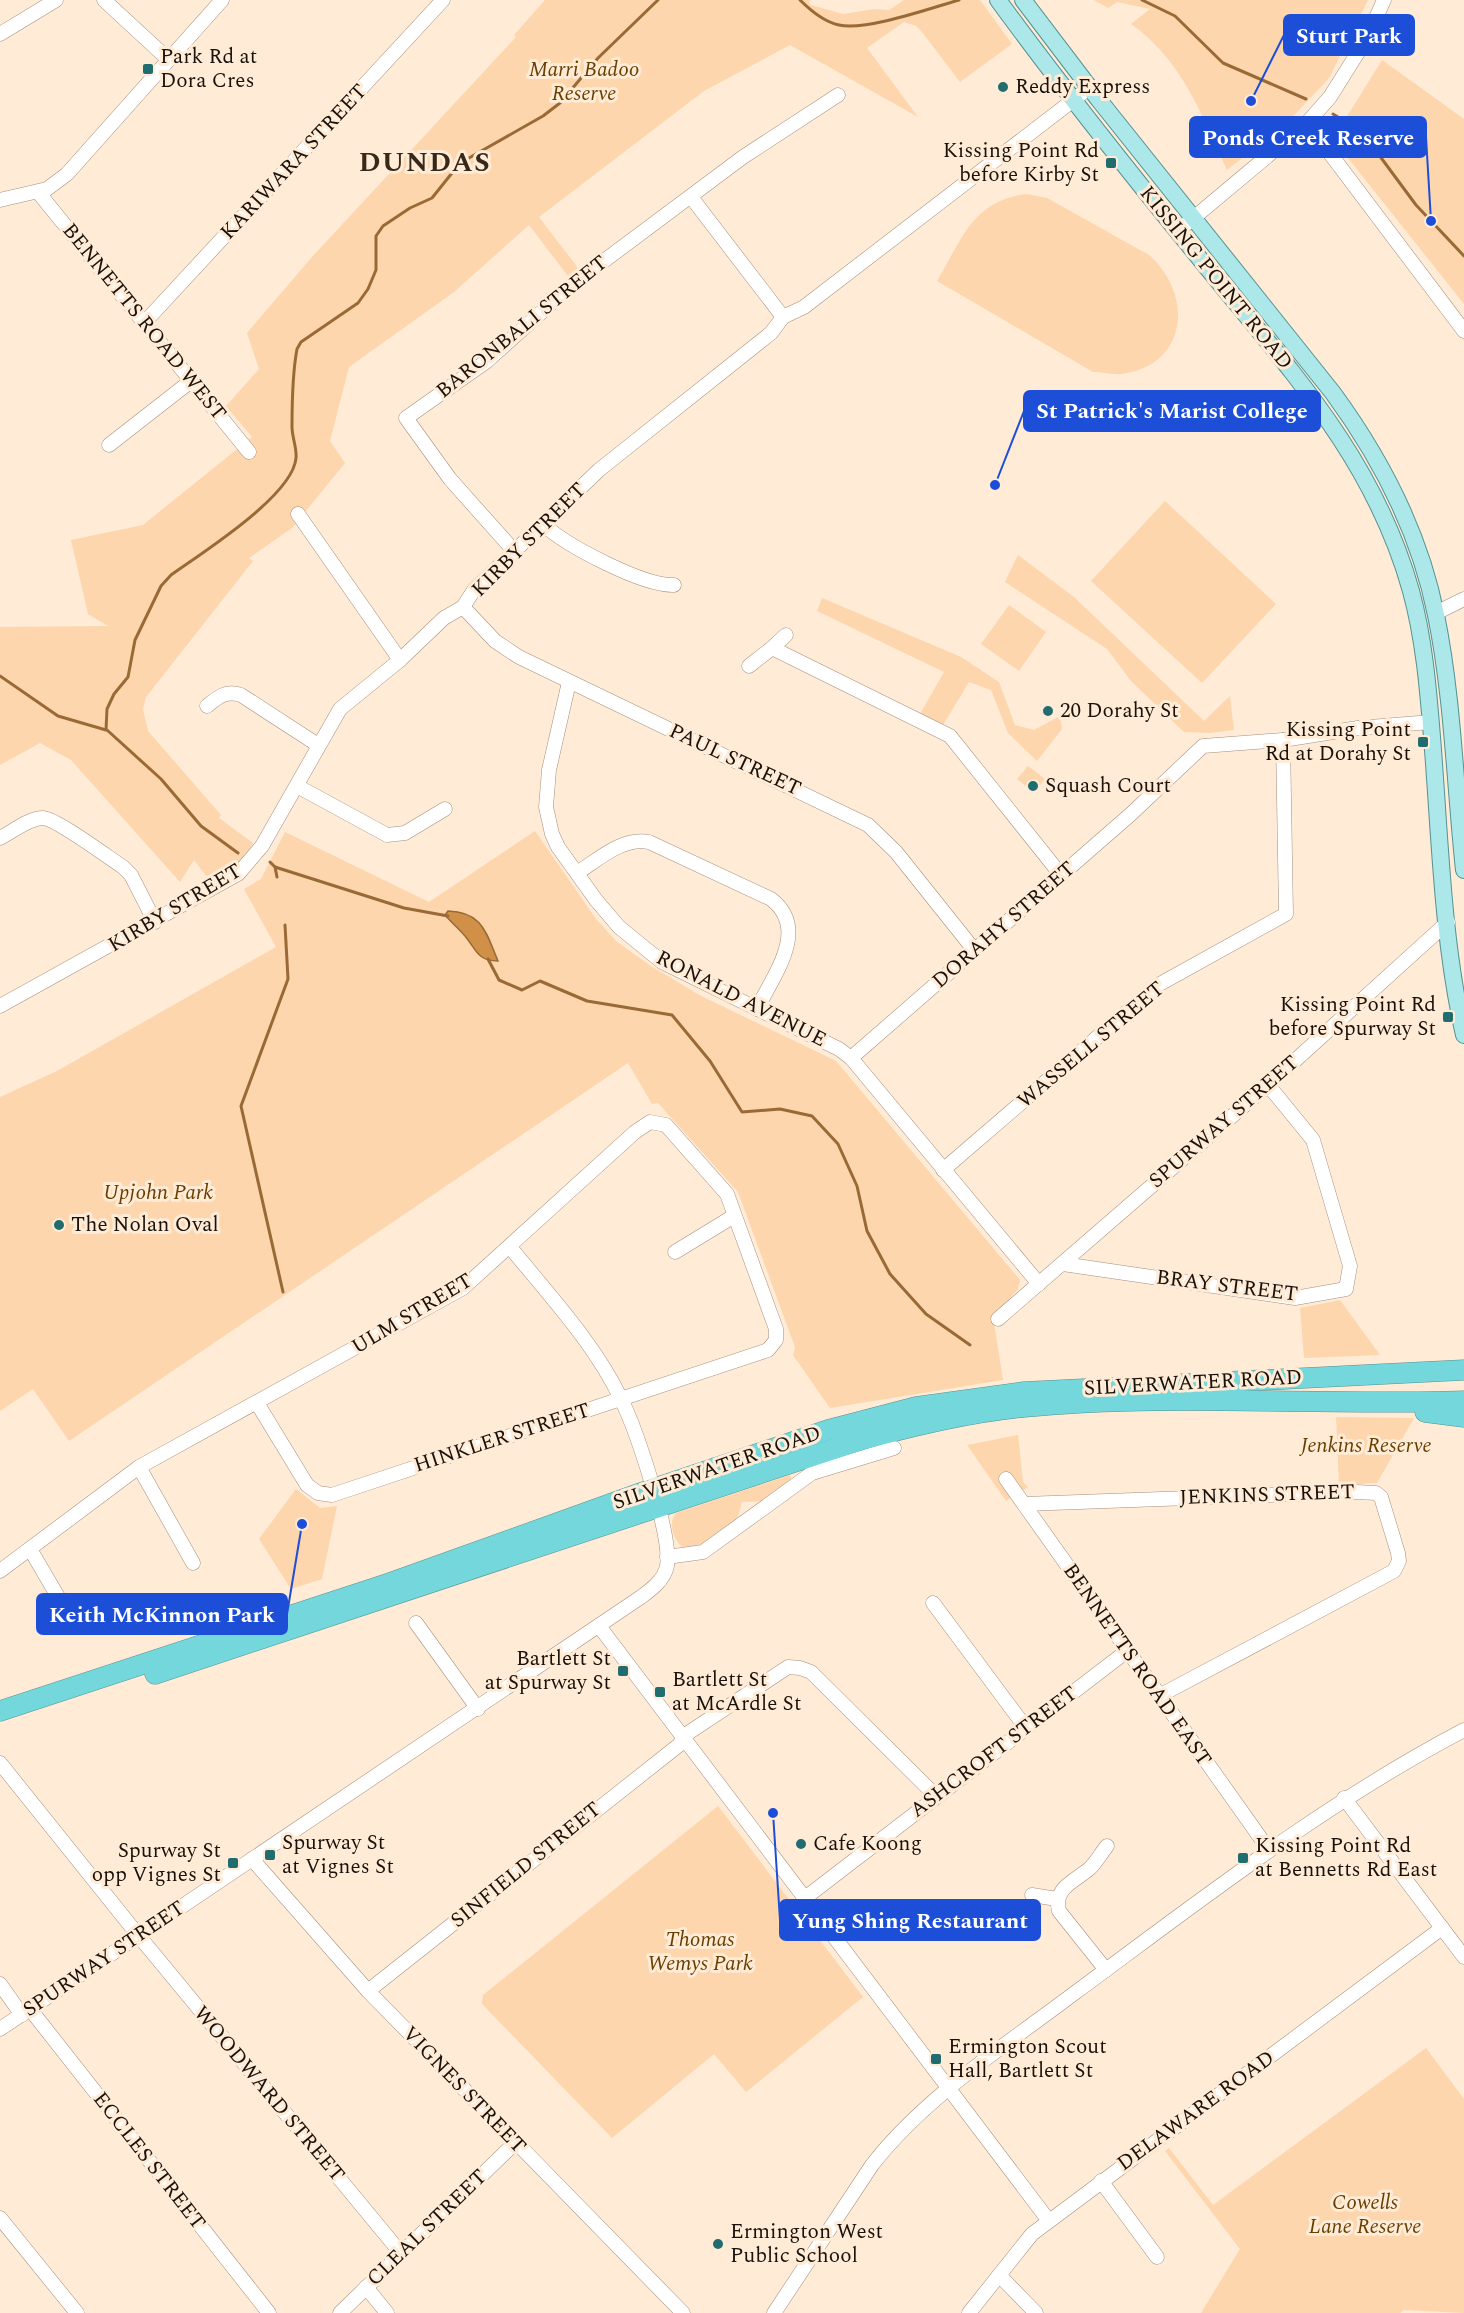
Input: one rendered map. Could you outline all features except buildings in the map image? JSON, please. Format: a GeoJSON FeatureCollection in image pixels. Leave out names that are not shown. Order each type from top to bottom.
{"type":"FeatureCollection","features":[{"type":"Feature","properties":{"kind":"highway","name":"SILVERWATER ROAD"},"geometry":{"type":"LineString","coordinates":[[0,1711],[390,1583],[653,1489],[828,1430],[952,1400],[1062,1389],[1464,1370]]}},
{"type":"Feature","properties":{"kind":"highway","name":"SILVERWATER ROAD"},"geometry":{"type":"LineString","coordinates":[[0,1724],[273,1637],[864,1438],[932,1421],[1003,1410],[1126,1401],[1338,1403],[1464,1401]]}},
{"type":"Feature","properties":{"kind":"highway","name":"SILVERWATER ROAD"},"geometry":{"type":"LineString","coordinates":[[1338,1403],[1381,1412],[1430,1413],[1464,1418]]}},
{"type":"Feature","properties":{"kind":"main road","name":"KISSING POINT ROAD"},"geometry":{"type":"LineString","coordinates":[[998,0],[1178,231],[1314,398],[1363,473],[1392,534],[1421,633],[1431,722],[1452,973],[1464,1035]]}},
{"type":"Feature","properties":{"kind":"main road","name":"KISSING POINT ROAD"},"geometry":{"type":"LineString","coordinates":[[1023,0],[1089,88],[1334,393],[1367,441],[1388,479],[1413,536],[1436,613],[1443,659],[1464,870]]}},
{"type":"Feature","properties":{"kind":"street"},"geometry":{"type":"LineString","coordinates":[[0,34],[56,0]]}},
{"type":"Feature","properties":{"kind":"street"},"geometry":{"type":"LineString","coordinates":[[104,0],[170,60]]}},
{"type":"Feature","properties":{"kind":"street"},"geometry":{"type":"LineString","coordinates":[[0,200],[38,192],[52,186],[67,174],[222,0]]}},
{"type":"Feature","properties":{"kind":"street","name":"KARIWARA STREET"},"geometry":{"type":"LineString","coordinates":[[144,323],[443,0]]}},
{"type":"Feature","properties":{"kind":"street"},"geometry":{"type":"LineString","coordinates":[[1178,231],[1307,123],[1342,81],[1367,38],[1384,0]]}},
{"type":"Feature","properties":{"kind":"street","name":"KIRBY STREET"},"geometry":{"type":"LineString","coordinates":[[0,1006],[228,881],[245,868],[262,846],[340,709],[400,660],[444,618],[463,607],[474,590],[599,470],[771,333],[783,317],[804,307],[1089,88]]}},
{"type":"Feature","properties":{"kind":"street","name":"BARONBALI STREET"},"geometry":{"type":"LineString","coordinates":[[515,552],[450,479],[405,418],[487,361],[573,284],[743,157],[838,95]]}},
{"type":"Feature","properties":{"kind":"street"},"geometry":{"type":"LineString","coordinates":[[1307,123],[1464,331]]}},
{"type":"Feature","properties":{"kind":"street","name":"BENNETTS ROAD WEST"},"geometry":{"type":"LineString","coordinates":[[38,192],[249,452]]}},
{"type":"Feature","properties":{"kind":"street"},"geometry":{"type":"LineString","coordinates":[[691,197],[783,317]]}},
{"type":"Feature","properties":{"kind":"street"},"geometry":{"type":"LineString","coordinates":[[109,445],[191,381]]}},
{"type":"Feature","properties":{"kind":"street"},"geometry":{"type":"LineString","coordinates":[[298,514],[400,660]]}},
{"type":"Feature","properties":{"kind":"street"},"geometry":{"type":"LineString","coordinates":[[544,525],[568,543],[644,580],[663,585],[674,585]]}},
{"type":"Feature","properties":{"kind":"street"},"geometry":{"type":"LineString","coordinates":[[1436,613],[1464,599]]}},
{"type":"Feature","properties":{"kind":"street","name":"PAUL STREET"},"geometry":{"type":"LineString","coordinates":[[463,607],[508,650],[569,682],[868,825],[896,852],[975,951]]}},
{"type":"Feature","properties":{"kind":"street"},"geometry":{"type":"LineString","coordinates":[[749,666],[786,635]]}},
{"type":"Feature","properties":{"kind":"street"},"geometry":{"type":"LineString","coordinates":[[772,648],[950,736],[1061,875]]}},
{"type":"Feature","properties":{"kind":"street","name":"RONALD AVENUE"},"geometry":{"type":"LineString","coordinates":[[569,682],[549,770],[546,807],[552,834],[577,873],[619,927],[662,962],[839,1049],[851,1058]]}},
{"type":"Feature","properties":{"kind":"street"},"geometry":{"type":"LineString","coordinates":[[207,706],[221,695],[241,694],[318,745]]}},
{"type":"Feature","properties":{"kind":"street","name":"DORAHY STREET"},"geometry":{"type":"LineString","coordinates":[[851,1058],[1061,875],[1203,746],[1283,740],[1358,728],[1431,722]]}},
{"type":"Feature","properties":{"kind":"street","name":"WASSELL STREET"},"geometry":{"type":"LineString","coordinates":[[943,1170],[1158,985],[1286,914],[1283,740]]}},
{"type":"Feature","properties":{"kind":"street"},"geometry":{"type":"LineString","coordinates":[[297,786],[387,835],[405,833],[445,809]]}},
{"type":"Feature","properties":{"kind":"street"},"geometry":{"type":"LineString","coordinates":[[0,838],[41,818],[55,823],[123,867],[131,875],[155,922]]}},
{"type":"Feature","properties":{"kind":"street"},"geometry":{"type":"LineString","coordinates":[[577,873],[619,846],[639,840],[649,842],[771,899],[786,914],[791,933],[757,1009]]}},
{"type":"Feature","properties":{"kind":"street","name":"SPURWAY STREET"},"geometry":{"type":"LineString","coordinates":[[998,1319],[1268,1085],[1448,922]]}},
{"type":"Feature","properties":{"kind":"street"},"geometry":{"type":"LineString","coordinates":[[851,1058],[1039,1284]]}},
{"type":"Feature","properties":{"kind":"street","name":"BRAY STREET"},"geometry":{"type":"LineString","coordinates":[[1063,1264],[1295,1299],[1346,1289],[1350,1266],[1313,1140],[1268,1085]]}},
{"type":"Feature","properties":{"kind":"street","name":"ULM STREET"},"geometry":{"type":"LineString","coordinates":[[0,1571],[139,1467],[463,1288],[635,1132],[650,1122],[666,1125],[727,1194],[776,1329]]}},
{"type":"Feature","properties":{"kind":"street"},"geometry":{"type":"LineString","coordinates":[[675,1252],[734,1216]]}},
{"type":"Feature","properties":{"kind":"street"},"geometry":{"type":"LineString","coordinates":[[510,1247],[576,1329],[621,1399],[653,1489],[668,1557],[703,1552],[812,1473],[894,1448]]}},
{"type":"Feature","properties":{"kind":"street","name":"HINKLER STREET"},"geometry":{"type":"LineString","coordinates":[[256,1402],[307,1485],[318,1493],[332,1495],[768,1350],[776,1340],[776,1329]]}},
{"type":"Feature","properties":{"kind":"street"},"geometry":{"type":"LineString","coordinates":[[139,1467],[193,1563]]}},
{"type":"Feature","properties":{"kind":"street","name":"BENNETTS ROAD EAST"},"geometry":{"type":"LineString","coordinates":[[1006,1479],[1269,1850]]}},
{"type":"Feature","properties":{"kind":"street","name":"JENKINS STREET"},"geometry":{"type":"LineString","coordinates":[[1024,1504],[1356,1492],[1376,1493],[1381,1497],[1398,1553],[1399,1561],[1394,1571],[1160,1696]]}},
{"type":"Feature","properties":{"kind":"street"},"geometry":{"type":"LineString","coordinates":[[30,1548],[64,1607]]}},
{"type":"Feature","properties":{"kind":"street","name":"SPURWAY STREET"},"geometry":{"type":"LineString","coordinates":[[0,2029],[599,1626],[654,1587],[663,1575],[668,1557]]}},
{"type":"Feature","properties":{"kind":"street"},"geometry":{"type":"LineString","coordinates":[[933,1603],[1026,1728]]}},
{"type":"Feature","properties":{"kind":"street"},"geometry":{"type":"LineString","coordinates":[[416,1623],[478,1709]]}},
{"type":"Feature","properties":{"kind":"street"},"geometry":{"type":"LineString","coordinates":[[599,1626],[1049,2221]]}},
{"type":"Feature","properties":{"kind":"street","name":"ASHCROFT STREET"},"geometry":{"type":"LineString","coordinates":[[805,1898],[1127,1651]]}},
{"type":"Feature","properties":{"kind":"street","name":"SINFIELD STREET"},"geometry":{"type":"LineString","coordinates":[[368,1991],[684,1739],[788,1667],[811,1672],[936,1796]]}},
{"type":"Feature","properties":{"kind":"street"},"geometry":{"type":"LineString","coordinates":[[774,2313],[859,2183],[886,2146],[950,2090],[1106,1970],[1269,1850],[1344,1798],[1464,1730]]}},
{"type":"Feature","properties":{"kind":"street","name":"WOODWARD STREET"},"geometry":{"type":"LineString","coordinates":[[0,1763],[138,1935],[400,2252]]}},
{"type":"Feature","properties":{"kind":"street"},"geometry":{"type":"LineString","coordinates":[[1344,1798],[1464,1957]]}},
{"type":"Feature","properties":{"kind":"street"},"geometry":{"type":"LineString","coordinates":[[1106,1970],[1059,1911],[1057,1899],[1062,1888],[1091,1867],[1107,1846]]}},
{"type":"Feature","properties":{"kind":"street","name":"VIGNES STREET"},"geometry":{"type":"LineString","coordinates":[[252,1859],[368,1991],[683,2313]]}},
{"type":"Feature","properties":{"kind":"street"},"geometry":{"type":"LineString","coordinates":[[1032,1896],[1057,1899]]}},
{"type":"Feature","properties":{"kind":"street","name":"DELAWARE ROAD"},"geometry":{"type":"LineString","coordinates":[[969,2313],[1032,2234],[1442,1928]]}},
{"type":"Feature","properties":{"kind":"street","name":"ECCLES STREET"},"geometry":{"type":"LineString","coordinates":[[0,1984],[26,2012],[268,2313]]}},
{"type":"Feature","properties":{"kind":"street","name":"CLEAL STREET"},"geometry":{"type":"LineString","coordinates":[[340,2313],[400,2252],[515,2143]]}},
{"type":"Feature","properties":{"kind":"street"},"geometry":{"type":"LineString","coordinates":[[1101,2181],[1157,2257]]}},
{"type":"Feature","properties":{"kind":"street"},"geometry":{"type":"LineString","coordinates":[[0,2218],[77,2313]]}},
{"type":"Feature","properties":{"kind":"street"},"geometry":{"type":"LineString","coordinates":[[999,2275],[1036,2313]]}},
{"type":"Feature","properties":{"kind":"street"},"geometry":{"type":"LineString","coordinates":[[366,2287],[387,2313]]}},
{"type":"Feature","properties":{"kind":"green space","name":"Marri Badoo Reserve"},"geometry":{"type":"Polygon","coordinates":[[[545,0],[811,0],[809,2],[811,5],[843,14],[875,9],[889,10],[904,0],[980,0],[1012,44],[960,82],[916,26],[904,22],[867,48],[918,117],[790,45],[704,91],[539,217],[578,268],[568,276],[529,225],[454,292],[349,367],[330,441],[345,463],[292,528],[249,558],[253,561],[146,697],[143,709],[148,731],[221,815],[219,818],[253,843],[243,864],[210,881],[194,860],[180,882],[71,760],[40,743],[0,765],[0,627],[108,626],[88,614],[71,540],[143,525],[252,437],[226,406],[259,369],[247,333],[312,257],[516,37],[514,35],[545,0]]]}},
{"type":"Feature","properties":{"kind":"green space"},"geometry":{"type":"Polygon","coordinates":[[[1094,0],[1368,0],[1329,78],[1285,125],[1227,170],[1189,90],[1164,55],[1131,24],[1150,9],[1117,2],[1108,8],[1094,0]]]}},
{"type":"Feature","properties":{"kind":"green space"},"geometry":{"type":"Polygon","coordinates":[[[1382,60],[1464,119],[1464,304],[1333,139],[1382,60]]]}},
{"type":"Feature","properties":{"kind":"green space"},"geometry":{"type":"Polygon","coordinates":[[[1027,194],[1047,198],[1149,255],[1163,271],[1173,289],[1178,308],[1177,326],[1171,343],[1160,358],[1143,368],[1121,374],[1093,372],[937,281],[962,237],[981,213],[994,204],[1027,194]]]}},
{"type":"Feature","properties":{"kind":"green space"},"geometry":{"type":"Polygon","coordinates":[[[1165,501],[1276,604],[1202,683],[1091,581],[1165,501]]]}},
{"type":"Feature","properties":{"kind":"green space"},"geometry":{"type":"Polygon","coordinates":[[[1018,555],[1074,597],[1204,721],[1230,696],[1234,730],[1209,733],[1184,732],[1131,681],[1107,649],[1005,582],[1018,555]]]}},
{"type":"Feature","properties":{"kind":"green space"},"geometry":{"type":"Polygon","coordinates":[[[822,598],[961,657],[999,682],[1015,725],[1034,730],[1060,716],[1062,729],[1037,761],[1008,733],[991,690],[969,682],[943,725],[920,714],[944,672],[817,611],[822,598]]]}},
{"type":"Feature","properties":{"kind":"green space"},"geometry":{"type":"Polygon","coordinates":[[[1009,605],[1046,632],[1019,671],[981,644],[1009,605]]]}},
{"type":"Feature","properties":{"kind":"green space","name":"Squash Court"},"geometry":{"type":"Polygon","coordinates":[[[1028,766],[1045,779],[1034,793],[1017,779],[1028,766]]]}},
{"type":"Feature","properties":{"kind":"green space","name":"Upjohn Park"},"geometry":{"type":"Polygon","coordinates":[[[535,831],[596,919],[617,942],[651,966],[701,996],[836,1061],[1020,1280],[1018,1289],[993,1317],[1003,1380],[830,1408],[793,1355],[795,1347],[738,1192],[658,1103],[652,1104],[628,1063],[69,1441],[33,1389],[0,1411],[0,1097],[57,1071],[276,947],[244,889],[261,879],[285,832],[429,902],[535,831]]]}},
{"type":"Feature","properties":{"kind":"green space"},"geometry":{"type":"Polygon","coordinates":[[[1340,1300],[1380,1355],[1304,1358],[1300,1308],[1340,1300]]]}},
{"type":"Feature","properties":{"kind":"green space","name":"Jenkins Reserve"},"geometry":{"type":"Polygon","coordinates":[[[1336,1417],[1414,1418],[1377,1483],[1339,1485],[1336,1417]]]}},
{"type":"Feature","properties":{"kind":"green space"},"geometry":{"type":"Polygon","coordinates":[[[1018,1435],[1023,1482],[1028,1487],[1006,1501],[967,1445],[1018,1435]]]}},
{"type":"Feature","properties":{"kind":"green space"},"geometry":{"type":"Polygon","coordinates":[[[790,1475],[791,1479],[764,1501],[742,1502],[738,1517],[703,1544],[685,1549],[675,1537],[672,1522],[676,1513],[790,1475]]]}},
{"type":"Feature","properties":{"kind":"green space"},"geometry":{"type":"Polygon","coordinates":[[[296,1489],[320,1508],[337,1506],[322,1579],[291,1589],[259,1539],[296,1489]]]}},
{"type":"Feature","properties":{"kind":"green space","name":"Thomas Wemys Park"},"geometry":{"type":"Polygon","coordinates":[[[718,1806],[863,1997],[746,2092],[714,2054],[612,2138],[482,2004],[483,1995],[718,1806]]]}},
{"type":"Feature","properties":{"kind":"green space","name":"Cowells Lane Reserve"},"geometry":{"type":"Polygon","coordinates":[[[1426,2048],[1464,2099],[1464,2313],[1404,2310],[1400,2313],[1201,2313],[1240,2249],[1165,2151],[1169,2148],[1213,2205],[1426,2048]]]}},
{"type":"Feature","properties":{"kind":"shaded area"},"geometry":{"type":"Polygon","coordinates":[[[448,911],[469,915],[482,926],[498,961],[481,957],[445,915],[448,911]]]}},
{"type":"Feature","properties":{"kind":"waterway"},"geometry":{"type":"LineString","coordinates":[[0,676],[58,716],[106,730],[107,709],[114,694],[128,677],[135,640],[161,586],[171,575],[223,539],[263,506],[291,473],[296,458],[292,418],[297,349],[301,342],[358,303],[368,289],[376,270],[376,236],[383,226],[410,208],[432,198],[456,168],[469,158],[543,116],[560,103],[598,58],[658,0]]}},
{"type":"Feature","properties":{"kind":"waterway"},"geometry":{"type":"LineString","coordinates":[[800,0],[823,19],[839,25],[851,26],[899,18],[959,0]]}},
{"type":"Feature","properties":{"kind":"waterway"},"geometry":{"type":"LineString","coordinates":[[1142,0],[1175,16],[1223,63],[1306,99]]}},
{"type":"Feature","properties":{"kind":"waterway"},"geometry":{"type":"LineString","coordinates":[[1333,114],[1362,132],[1416,205],[1464,256]]}},
{"type":"Feature","properties":{"kind":"waterway"},"geometry":{"type":"LineString","coordinates":[[107,730],[161,779],[201,826],[238,853]]}},
{"type":"Feature","properties":{"kind":"waterway"},"geometry":{"type":"LineString","coordinates":[[270,862],[275,867],[404,908],[448,916]]}},
{"type":"Feature","properties":{"kind":"waterway"},"geometry":{"type":"LineString","coordinates":[[275,867],[277,877]]}},
{"type":"Feature","properties":{"kind":"waterway"},"geometry":{"type":"LineString","coordinates":[[283,1292],[241,1106],[288,979],[285,925]]}},
{"type":"Feature","properties":{"kind":"waterway"},"geometry":{"type":"LineString","coordinates":[[488,959],[499,980],[522,990],[540,981],[587,1001],[672,1015],[710,1061],[742,1112],[780,1109],[812,1116],[838,1144],[857,1186],[867,1231],[890,1274],[926,1314],[970,1345]]}},
{"type":"Feature","properties":{"kind":"place","name":"Park Rd at Dora Cres"},"geometry":{"type":"Point","coordinates":[148,69]}},
{"type":"Feature","properties":{"kind":"place","name":"Reddy Express"},"geometry":{"type":"Point","coordinates":[1003,87]}},
{"type":"Feature","properties":{"kind":"place","name":"Sturt Park"},"geometry":{"type":"Point","coordinates":[1251,101]}},
{"type":"Feature","properties":{"kind":"place","name":"Kissing Point Rd before Kirby St"},"geometry":{"type":"Point","coordinates":[1111,163]}},
{"type":"Feature","properties":{"kind":"place","name":"Ponds Creek Reserve"},"geometry":{"type":"Point","coordinates":[1431,221]}},
{"type":"Feature","properties":{"kind":"place","name":"St Patrick's Marist College"},"geometry":{"type":"Point","coordinates":[995,485]}},
{"type":"Feature","properties":{"kind":"place","name":"20 Dorahy St"},"geometry":{"type":"Point","coordinates":[1048,711]}},
{"type":"Feature","properties":{"kind":"place","name":"Kissing Point Rd at Dorahy St"},"geometry":{"type":"Point","coordinates":[1423,742]}},
{"type":"Feature","properties":{"kind":"place","name":"Squash Court"},"geometry":{"type":"Point","coordinates":[1033,786]}},
{"type":"Feature","properties":{"kind":"place","name":"Kissing Point Rd before Spurway St"},"geometry":{"type":"Point","coordinates":[1448,1017]}},
{"type":"Feature","properties":{"kind":"place","name":"The Nolan Oval"},"geometry":{"type":"Point","coordinates":[59,1225]}},
{"type":"Feature","properties":{"kind":"place","name":"Keith McKinnon Park"},"geometry":{"type":"Point","coordinates":[302,1524]}},
{"type":"Feature","properties":{"kind":"place","name":"Bartlett St at Spurway St"},"geometry":{"type":"Point","coordinates":[623,1671]}},
{"type":"Feature","properties":{"kind":"place","name":"Bartlett St at McArdle St"},"geometry":{"type":"Point","coordinates":[660,1692]}},
{"type":"Feature","properties":{"kind":"place","name":"Yung Shing Restaurant"},"geometry":{"type":"Point","coordinates":[773,1813]}},
{"type":"Feature","properties":{"kind":"place","name":"Cafe Koong"},"geometry":{"type":"Point","coordinates":[801,1844]}},
{"type":"Feature","properties":{"kind":"place","name":"Spurway St at Vignes St"},"geometry":{"type":"Point","coordinates":[270,1855]}},
{"type":"Feature","properties":{"kind":"place","name":"Kissing Point Rd at Bennetts Rd East"},"geometry":{"type":"Point","coordinates":[1243,1858]}},
{"type":"Feature","properties":{"kind":"place","name":"Spurway St opp Vignes St"},"geometry":{"type":"Point","coordinates":[233,1863]}},
{"type":"Feature","properties":{"kind":"place","name":"Ermington Scout Hall, Bartlett St"},"geometry":{"type":"Point","coordinates":[936,2059]}},
{"type":"Feature","properties":{"kind":"place","name":"Ermington West Public School"},"geometry":{"type":"Point","coordinates":[718,2244]}},
{"type":"Feature","properties":{"kind":"district","name":"DUNDAS"},"geometry":{"type":"Point","coordinates":[425,163]}}]}
